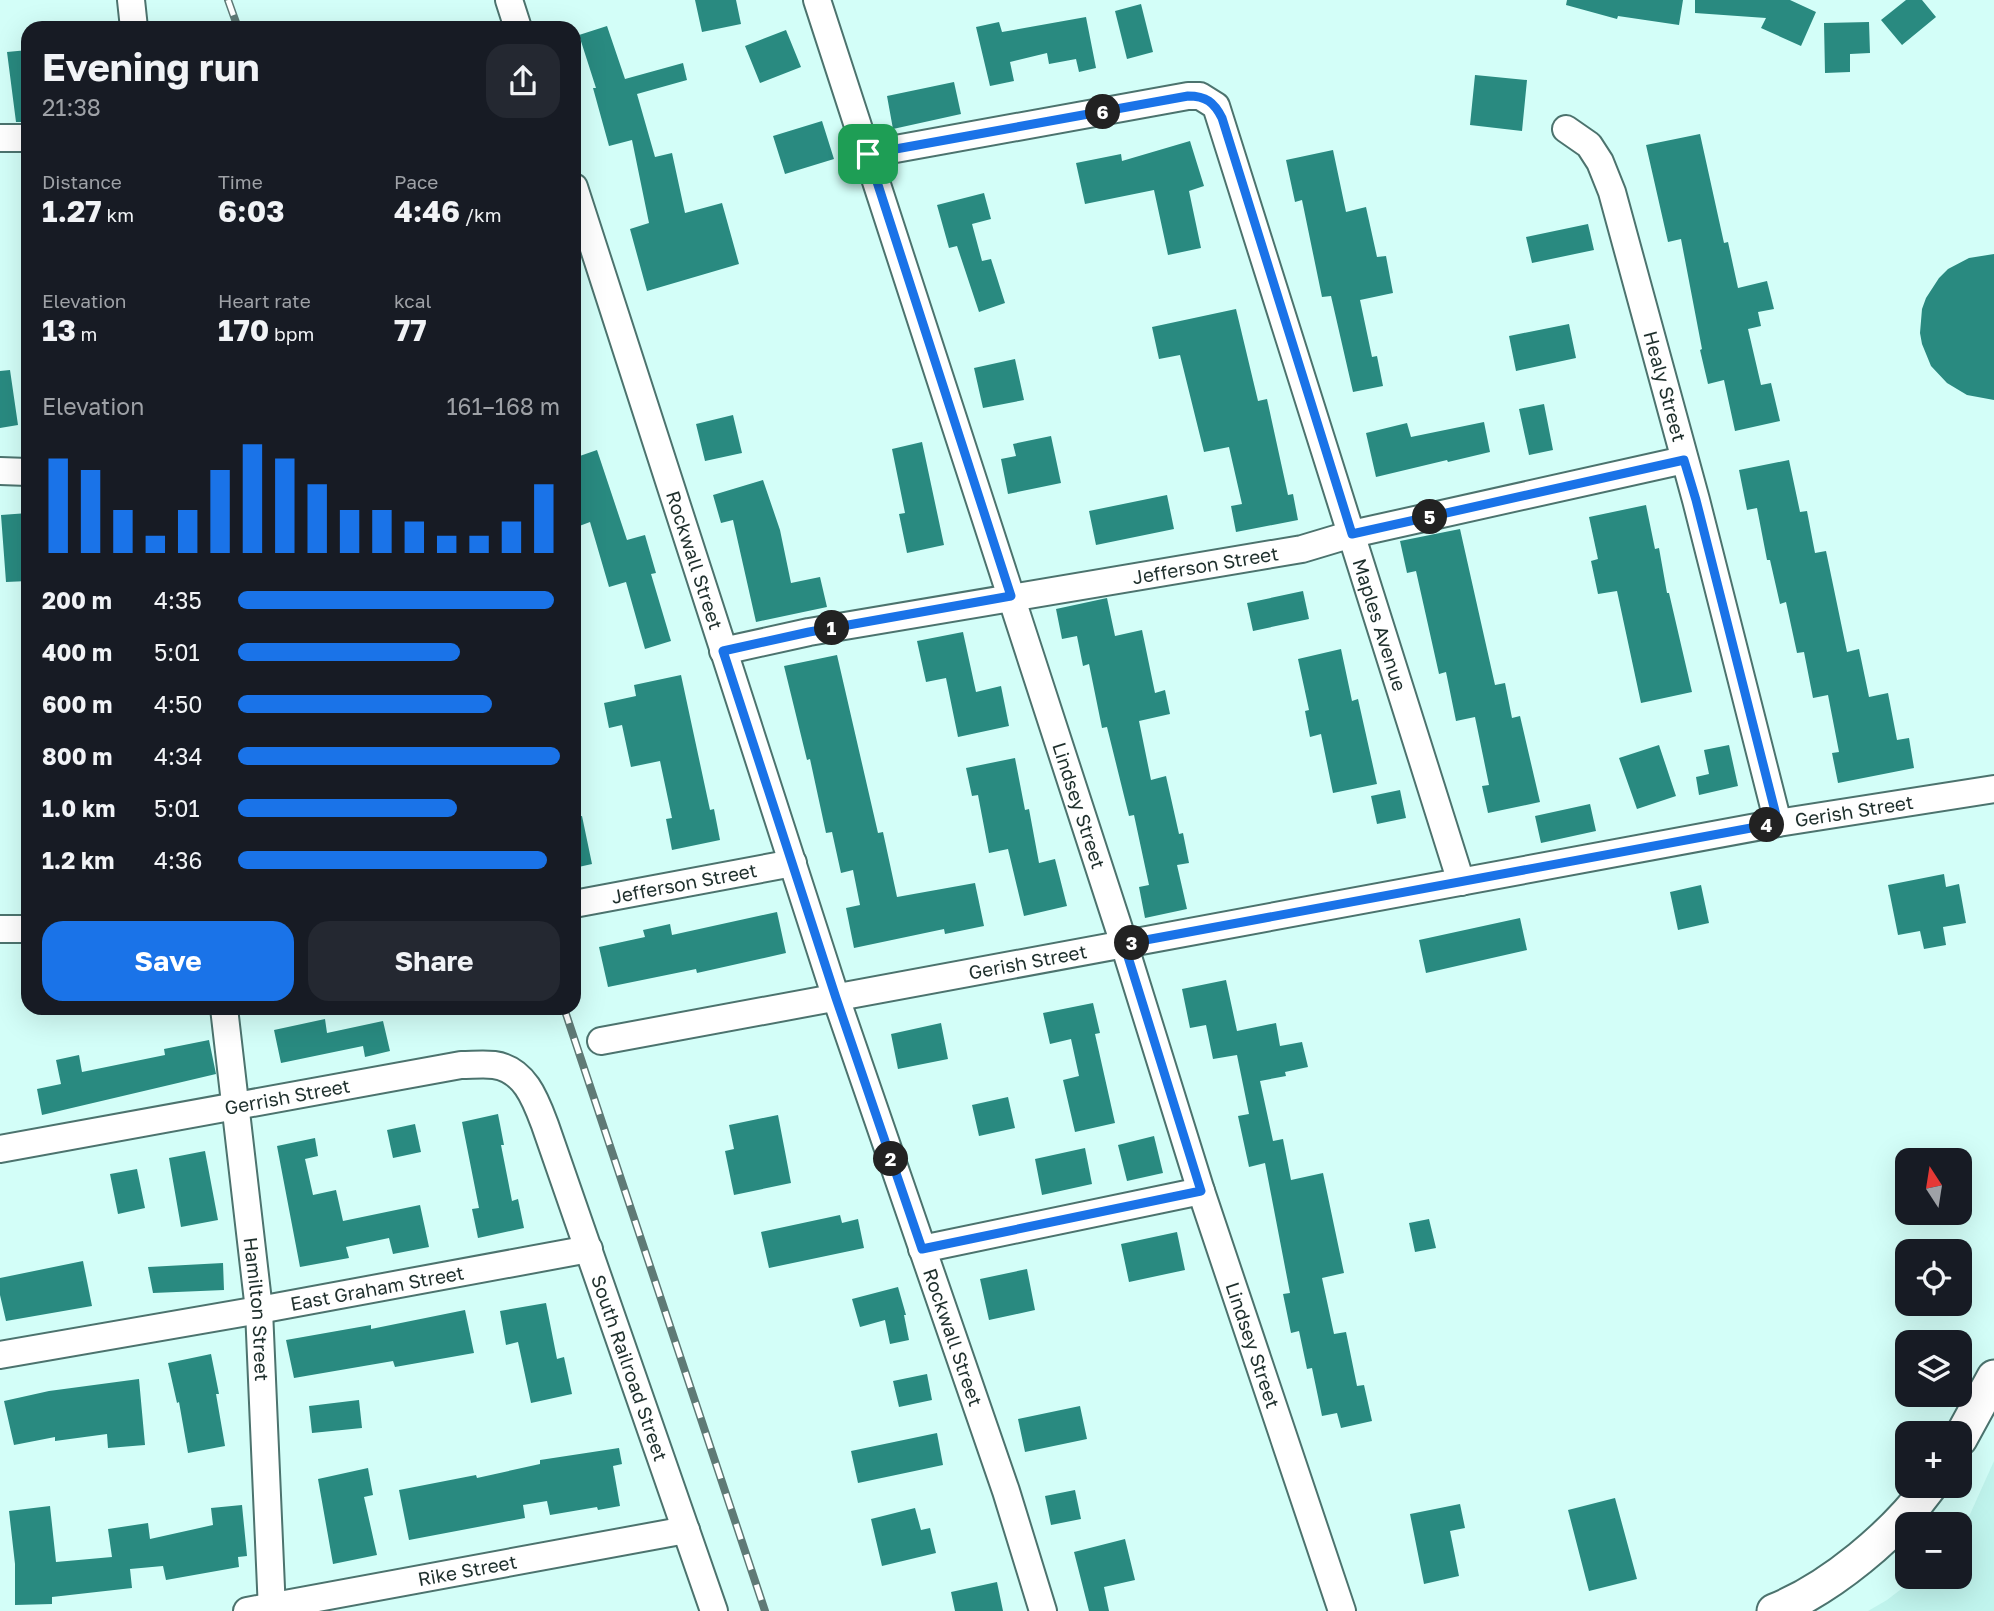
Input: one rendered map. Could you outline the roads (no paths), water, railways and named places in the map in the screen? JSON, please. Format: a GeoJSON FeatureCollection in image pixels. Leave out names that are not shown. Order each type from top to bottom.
{"type":"FeatureCollection","features":[{"type":"Feature","properties":{"kind":"main road"},"geometry":{"type":"LineString","coordinates":[[1970,1421],[1994,1377]]}},
{"type":"Feature","properties":{"kind":"main road"},"geometry":{"type":"LineString","coordinates":[[1774,1611],[1802,1598],[1845,1569],[1906,1514],[1920,1498]]}},
{"type":"Feature","properties":{"kind":"street"},"geometry":{"type":"LineString","coordinates":[[131,0],[133,21]]}},
{"type":"Feature","properties":{"kind":"street"},"geometry":{"type":"LineString","coordinates":[[509,0],[516,21]]}},
{"type":"Feature","properties":{"kind":"street","name":"Lindsey Street"},"geometry":{"type":"LineString","coordinates":[[817,0],[1124,944],[1201,1191],[1342,1611]]}},
{"type":"Feature","properties":{"kind":"street","name":"Maples Avenue"},"geometry":{"type":"LineString","coordinates":[[868,154],[1188,96],[1200,96],[1216,106],[1222,118],[1461,882]]}},
{"type":"Feature","properties":{"kind":"street","name":"Healy Street"},"geometry":{"type":"LineString","coordinates":[[1566,129],[1589,145],[1600,162],[1612,192],[1696,500],[1778,823]]}},
{"type":"Feature","properties":{"kind":"street"},"geometry":{"type":"LineString","coordinates":[[0,138],[21,138]]}},
{"type":"Feature","properties":{"kind":"street","name":"Rockwall Street"},"geometry":{"type":"LineString","coordinates":[[581,209],[836,998],[1006,1491],[1044,1611]]}},
{"type":"Feature","properties":{"kind":"street","name":"Jefferson Street"},"geometry":{"type":"LineString","coordinates":[[723,651],[809,632],[1011,596],[1302,549],[1352,534],[1684,460]]}},
{"type":"Feature","properties":{"kind":"street"},"geometry":{"type":"LineString","coordinates":[[0,471],[21,472]]}},
{"type":"Feature","properties":{"kind":"street","name":"Gerish Street"},"geometry":{"type":"LineString","coordinates":[[601,1041],[1778,823],[1994,789]]}},
{"type":"Feature","properties":{"kind":"street","name":"Jefferson Street"},"geometry":{"type":"LineString","coordinates":[[581,903],[793,863]]}},
{"type":"Feature","properties":{"kind":"street"},"geometry":{"type":"LineString","coordinates":[[0,929],[21,929]]}},
{"type":"Feature","properties":{"kind":"street","name":"Hamilton Street"},"geometry":{"type":"LineString","coordinates":[[225,1015],[259,1310],[264,1609]]}},
{"type":"Feature","properties":{"kind":"street","name":"Gerrish Street"},"geometry":{"type":"LineString","coordinates":[[0,1149],[461,1065],[497,1065],[519,1077],[533,1095],[545,1125]]}},
{"type":"Feature","properties":{"kind":"street","name":"South Railroad Street"},"geometry":{"type":"LineString","coordinates":[[545,1125],[713,1611]]}},
{"type":"Feature","properties":{"kind":"street"},"geometry":{"type":"LineString","coordinates":[[922,1249],[1201,1191]]}},
{"type":"Feature","properties":{"kind":"street","name":"East Graham Street"},"geometry":{"type":"LineString","coordinates":[[0,1355],[589,1249]]}},
{"type":"Feature","properties":{"kind":"street","name":"Rike Street"},"geometry":{"type":"LineString","coordinates":[[264,1609],[686,1530]]}},
{"type":"Feature","properties":{"kind":"railway"},"geometry":{"type":"LineString","coordinates":[[228,0],[236,21]]}},
{"type":"Feature","properties":{"kind":"railway"},"geometry":{"type":"LineString","coordinates":[[566,1015],[765,1611]]}}]}
